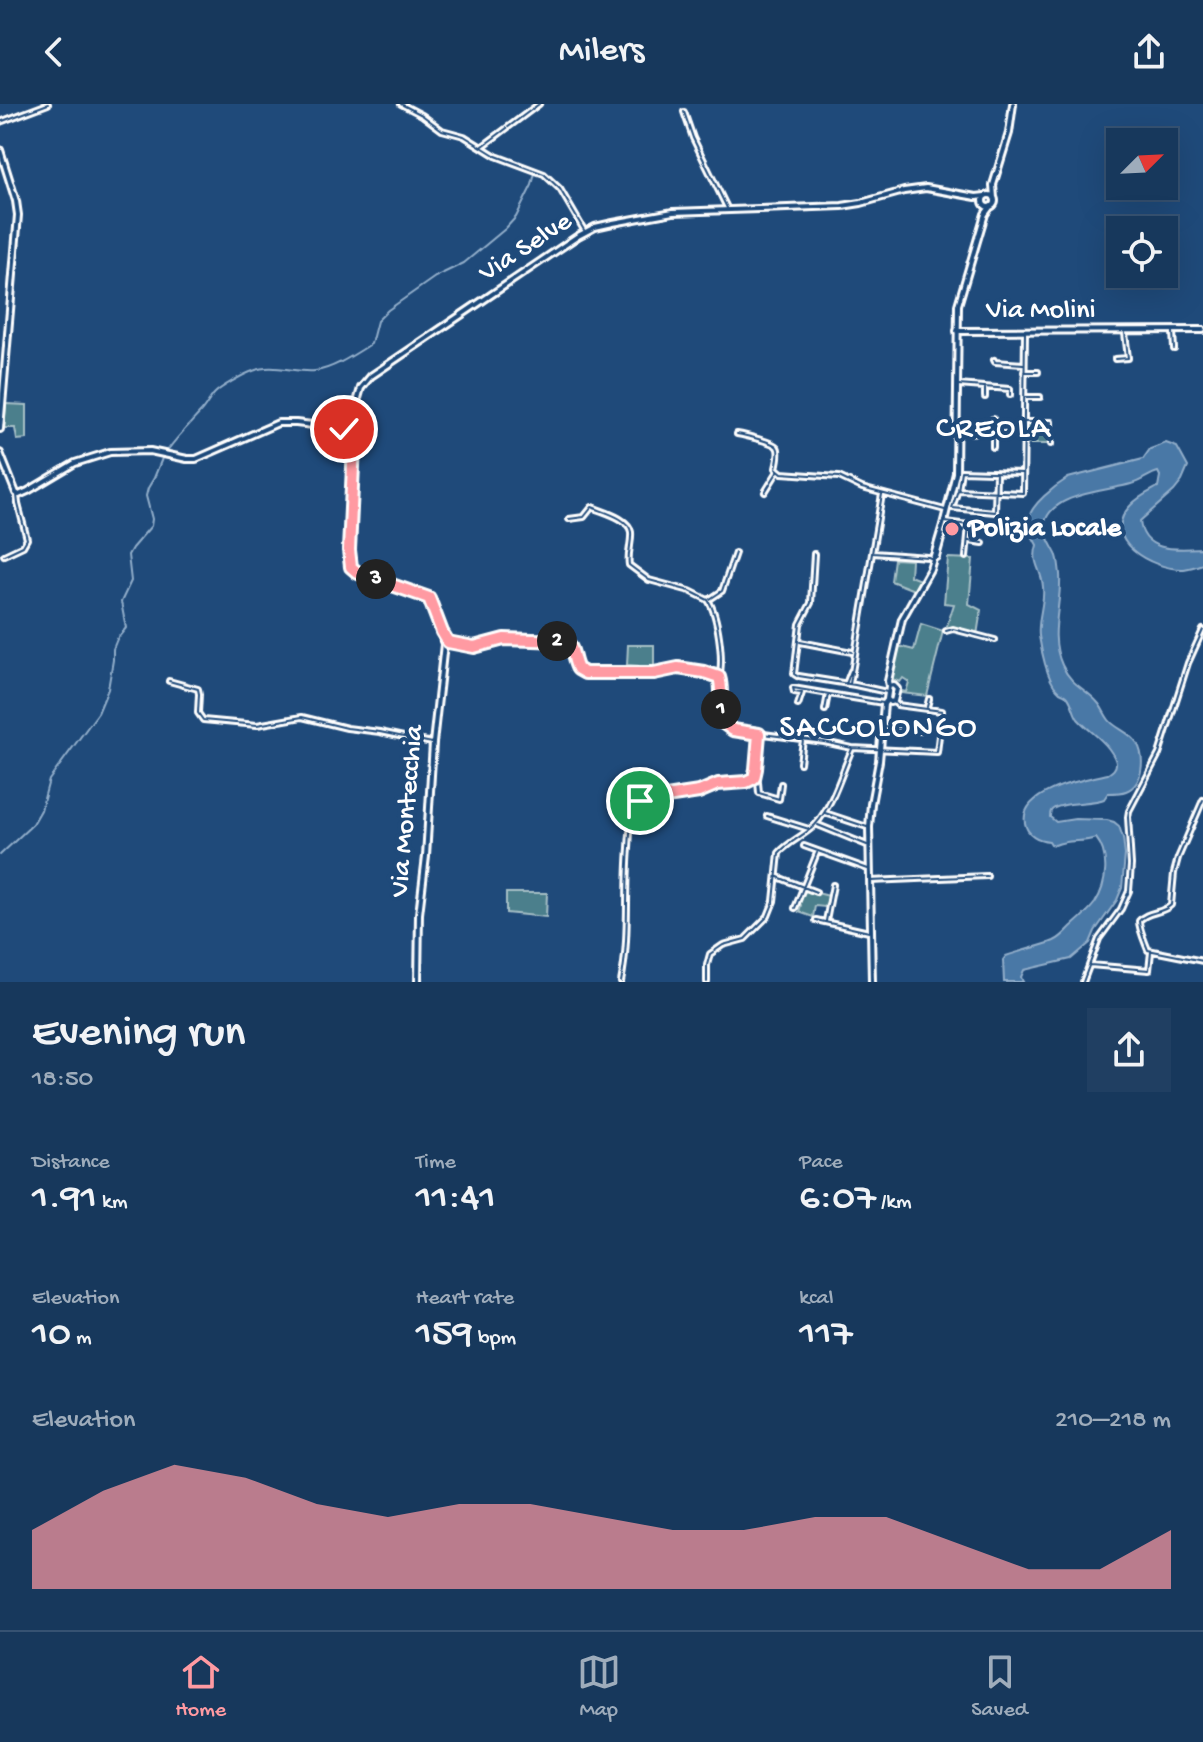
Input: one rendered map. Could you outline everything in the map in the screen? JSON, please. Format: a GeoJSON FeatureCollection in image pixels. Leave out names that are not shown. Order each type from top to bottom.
{"type":"FeatureCollection","features":[{"type":"Feature","properties":{"kind":"street"},"geometry":{"type":"LineString","coordinates":[[0,122],[48,104]]}},
{"type":"Feature","properties":{"kind":"street"},"geometry":{"type":"LineString","coordinates":[[401,104],[442,130],[464,136],[496,156],[539,171],[560,189],[585,232]]}},
{"type":"Feature","properties":{"kind":"street"},"geometry":{"type":"LineString","coordinates":[[482,147],[539,104]]}},
{"type":"Feature","properties":{"kind":"street"},"geometry":{"type":"LineString","coordinates":[[985,214],[983,204],[993,185],[1009,133],[1013,104]]}},
{"type":"Feature","properties":{"kind":"street"},"geometry":{"type":"LineString","coordinates":[[684,112],[690,132],[728,209]]}},
{"type":"Feature","properties":{"kind":"street"},"geometry":{"type":"LineString","coordinates":[[0,150],[16,201],[18,225],[0,429]]}},
{"type":"Feature","properties":{"kind":"street"},"geometry":{"type":"LineString","coordinates":[[993,185],[994,204],[985,214],[959,300],[956,385],[958,490],[952,499],[953,509],[995,512],[996,473]]}},
{"type":"Feature","properties":{"kind":"street","name":"Via Selve"},"geometry":{"type":"LineString","coordinates":[[446,642],[429,598],[358,573],[351,567],[353,430],[359,393],[371,376],[585,232],[613,223],[673,212],[842,206],[926,188],[986,196]]}},
{"type":"Feature","properties":{"kind":"street"},"geometry":{"type":"LineString","coordinates":[[986,196],[994,198]]}},
{"type":"Feature","properties":{"kind":"street","name":"Via Selve"},"geometry":{"type":"LineString","coordinates":[[976,197],[983,204]]}},
{"type":"Feature","properties":{"kind":"street"},"geometry":{"type":"LineString","coordinates":[[983,204],[991,206]]}},
{"type":"Feature","properties":{"kind":"street","name":"Via Molini"},"geometry":{"type":"LineString","coordinates":[[957,331],[1203,330]]}},
{"type":"Feature","properties":{"kind":"street"},"geometry":{"type":"LineString","coordinates":[[958,490],[1023,493],[1025,331]]}},
{"type":"Feature","properties":{"kind":"street","name":"Via Molini"},"geometry":{"type":"LineString","coordinates":[[1115,359],[1128,358],[1125,331]]}},
{"type":"Feature","properties":{"kind":"street"},"geometry":{"type":"LineString","coordinates":[[1173,331],[1174,349]]}},
{"type":"Feature","properties":{"kind":"street"},"geometry":{"type":"LineString","coordinates":[[994,360],[1024,364]]}},
{"type":"Feature","properties":{"kind":"street"},"geometry":{"type":"LineString","coordinates":[[1024,372],[1038,372]]}},
{"type":"Feature","properties":{"kind":"street"},"geometry":{"type":"LineString","coordinates":[[956,385],[1010,389],[1010,395]]}},
{"type":"Feature","properties":{"kind":"street"},"geometry":{"type":"LineString","coordinates":[[985,387],[985,397]]}},
{"type":"Feature","properties":{"kind":"street"},"geometry":{"type":"LineString","coordinates":[[1023,397],[1040,397]]}},
{"type":"Feature","properties":{"kind":"street"},"geometry":{"type":"LineString","coordinates":[[993,419],[993,447]]}},
{"type":"Feature","properties":{"kind":"street"},"geometry":{"type":"LineString","coordinates":[[18,494],[75,463],[99,455],[128,450],[166,453],[187,459],[201,457],[284,422],[353,430]]}},
{"type":"Feature","properties":{"kind":"street"},"geometry":{"type":"LineString","coordinates":[[1023,422],[1051,422],[1051,444]]}},
{"type":"Feature","properties":{"kind":"street"},"geometry":{"type":"LineString","coordinates":[[957,432],[1023,434]]}},
{"type":"Feature","properties":{"kind":"street"},"geometry":{"type":"LineString","coordinates":[[737,434],[775,445],[778,449],[776,468],[779,471],[790,475],[839,477],[859,487],[969,525],[966,557]]}},
{"type":"Feature","properties":{"kind":"street"},"geometry":{"type":"LineString","coordinates":[[0,453],[18,494],[27,539],[23,546],[4,555]]}},
{"type":"Feature","properties":{"kind":"street"},"geometry":{"type":"LineString","coordinates":[[765,492],[779,471]]}},
{"type":"Feature","properties":{"kind":"street"},"geometry":{"type":"LineString","coordinates":[[930,569],[961,471],[1023,473]]}},
{"type":"Feature","properties":{"kind":"street"},"geometry":{"type":"LineString","coordinates":[[848,684],[882,493]]}},
{"type":"Feature","properties":{"kind":"street"},"geometry":{"type":"LineString","coordinates":[[569,519],[584,517],[592,507],[625,522],[631,532],[629,565],[649,580],[690,591],[708,600],[714,611],[718,642],[722,688],[720,716],[722,722],[733,730],[852,748],[937,752],[942,711],[897,705],[894,701]]}},
{"type":"Feature","properties":{"kind":"street"},"geometry":{"type":"LineString","coordinates":[[872,982],[868,835],[888,681],[902,619],[940,547],[945,518]]}},
{"type":"Feature","properties":{"kind":"street"},"geometry":{"type":"LineString","coordinates":[[968,541],[983,543]]}},
{"type":"Feature","properties":{"kind":"street"},"geometry":{"type":"LineString","coordinates":[[871,552],[933,559]]}},
{"type":"Feature","properties":{"kind":"street"},"geometry":{"type":"LineString","coordinates":[[708,600],[722,591],[735,553]]}},
{"type":"Feature","properties":{"kind":"street"},"geometry":{"type":"LineString","coordinates":[[814,554],[811,603],[800,624],[795,676],[887,690],[893,685],[897,688],[894,701]]}},
{"type":"Feature","properties":{"kind":"street"},"geometry":{"type":"LineString","coordinates":[[946,631],[953,629],[995,640]]}},
{"type":"Feature","properties":{"kind":"street"},"geometry":{"type":"LineString","coordinates":[[1083,982],[1103,931],[1121,909],[1129,891],[1129,811],[1159,754],[1188,663],[1203,630]]}},
{"type":"Feature","properties":{"kind":"street"},"geometry":{"type":"LineString","coordinates":[[446,642],[474,647],[504,639],[562,641],[569,643],[578,669],[585,673],[654,673],[678,668],[719,677]]}},
{"type":"Feature","properties":{"kind":"street","name":"Via Montecchia"},"geometry":{"type":"LineString","coordinates":[[418,982],[419,914],[433,743],[446,642]]}},
{"type":"Feature","properties":{"kind":"street"},"geometry":{"type":"LineString","coordinates":[[799,642],[854,652]]}},
{"type":"Feature","properties":{"kind":"street"},"geometry":{"type":"LineString","coordinates":[[848,684],[851,670]]}},
{"type":"Feature","properties":{"kind":"street"},"geometry":{"type":"LineString","coordinates":[[797,676],[795,687],[802,690],[894,701]]}},
{"type":"Feature","properties":{"kind":"street"},"geometry":{"type":"LineString","coordinates":[[851,679],[855,685]]}},
{"type":"Feature","properties":{"kind":"street"},"geometry":{"type":"LineString","coordinates":[[169,681],[198,689],[198,713],[203,720],[257,725],[302,717],[433,743]]}},
{"type":"Feature","properties":{"kind":"street"},"geometry":{"type":"LineString","coordinates":[[798,705],[802,690]]}},
{"type":"Feature","properties":{"kind":"street"},"geometry":{"type":"LineString","coordinates":[[825,710],[828,693]]}},
{"type":"Feature","properties":{"kind":"street"},"geometry":{"type":"LineString","coordinates":[[927,709],[929,699]]}},
{"type":"Feature","properties":{"kind":"street"},"geometry":{"type":"LineString","coordinates":[[882,727],[921,731]]}},
{"type":"Feature","properties":{"kind":"street"},"geometry":{"type":"LineString","coordinates":[[754,778],[759,734]]}},
{"type":"Feature","properties":{"kind":"street"},"geometry":{"type":"LineString","coordinates":[[800,763],[803,739]]}},
{"type":"Feature","properties":{"kind":"street"},"geometry":{"type":"LineString","coordinates":[[707,982],[710,954],[723,945],[745,939],[768,916],[774,901],[780,851],[811,829],[825,813],[852,748]]}},
{"type":"Feature","properties":{"kind":"street"},"geometry":{"type":"LineString","coordinates":[[754,778],[758,782],[759,793],[779,799],[781,784]]}},
{"type":"Feature","properties":{"kind":"street"},"geometry":{"type":"LineString","coordinates":[[621,982],[627,944],[628,860],[635,804],[699,792],[724,782],[746,782],[754,778]]}},
{"type":"Feature","properties":{"kind":"street"},"geometry":{"type":"LineString","coordinates":[[1203,800],[1178,858],[1171,905],[1145,915],[1139,921],[1146,949],[1203,961]]}},
{"type":"Feature","properties":{"kind":"street"},"geometry":{"type":"LineString","coordinates":[[825,813],[869,827]]}},
{"type":"Feature","properties":{"kind":"street"},"geometry":{"type":"LineString","coordinates":[[767,816],[811,829]]}},
{"type":"Feature","properties":{"kind":"street"},"geometry":{"type":"LineString","coordinates":[[815,824],[868,845]]}},
{"type":"Feature","properties":{"kind":"street"},"geometry":{"type":"LineString","coordinates":[[804,846],[869,869]]}},
{"type":"Feature","properties":{"kind":"street"},"geometry":{"type":"LineString","coordinates":[[795,908],[818,851]]}},
{"type":"Feature","properties":{"kind":"street"},"geometry":{"type":"LineString","coordinates":[[776,876],[816,892]]}},
{"type":"Feature","properties":{"kind":"street"},"geometry":{"type":"LineString","coordinates":[[869,881],[987,876]]}},
{"type":"Feature","properties":{"kind":"street"},"geometry":{"type":"LineString","coordinates":[[826,922],[833,885]]}},
{"type":"Feature","properties":{"kind":"street"},"geometry":{"type":"LineString","coordinates":[[816,920],[871,932]]}},
{"type":"Feature","properties":{"kind":"street"},"geometry":{"type":"LineString","coordinates":[[1089,964],[1149,970],[1151,951]]}},
{"type":"Feature","properties":{"kind":"green space"},"geometry":{"type":"Polygon","coordinates":[[[6,404],[27,405],[27,439],[17,440],[15,428],[4,428],[6,404]]]}},
{"type":"Feature","properties":{"kind":"green space"},"geometry":{"type":"Polygon","coordinates":[[[1026,424],[1048,424],[1048,444],[1025,444],[1026,424]]]}},
{"type":"Feature","properties":{"kind":"green space"},"geometry":{"type":"Polygon","coordinates":[[[948,558],[973,559],[969,604],[981,610],[977,635],[954,628],[946,629],[954,604],[944,603],[948,558]]]}},
{"type":"Feature","properties":{"kind":"green space"},"geometry":{"type":"Polygon","coordinates":[[[894,559],[911,560],[910,576],[920,580],[914,590],[891,581],[894,559]]]}},
{"type":"Feature","properties":{"kind":"green space"},"geometry":{"type":"Polygon","coordinates":[[[921,624],[943,631],[927,696],[902,693],[906,692],[909,682],[903,678],[900,682],[892,679],[898,646],[914,650],[921,624]]]}},
{"type":"Feature","properties":{"kind":"green space"},"geometry":{"type":"Polygon","coordinates":[[[628,645],[654,645],[654,668],[641,670],[638,666],[627,665],[628,645]]]}},
{"type":"Feature","properties":{"kind":"green space"},"geometry":{"type":"Polygon","coordinates":[[[805,890],[829,896],[825,907],[815,906],[813,917],[799,912],[805,890]]]}},
{"type":"Feature","properties":{"kind":"green space"},"geometry":{"type":"Polygon","coordinates":[[[506,893],[547,893],[546,917],[506,913],[506,893]]]}},
{"type":"Feature","properties":{"kind":"water"},"geometry":{"type":"Polygon","coordinates":[[[1166,443],[1177,447],[1188,467],[1174,491],[1140,521],[1143,532],[1155,544],[1164,547],[1203,548],[1203,564],[1184,569],[1171,568],[1145,558],[1125,541],[1121,530],[1122,518],[1134,502],[1158,487],[1158,472],[1135,483],[1069,499],[1050,512],[1045,522],[1060,574],[1056,642],[1062,665],[1070,678],[1099,704],[1112,723],[1137,743],[1141,770],[1136,783],[1126,791],[1108,793],[1104,799],[1060,806],[1051,811],[1050,817],[1056,822],[1107,820],[1119,826],[1125,855],[1122,888],[1090,943],[1071,959],[1024,970],[1021,977],[1023,982],[1004,982],[1003,960],[1006,956],[1060,938],[1095,903],[1104,879],[1105,861],[1096,838],[1051,844],[1028,831],[1026,812],[1032,802],[1043,794],[1070,783],[1108,774],[1116,763],[1106,745],[1078,719],[1069,699],[1053,685],[1047,672],[1039,636],[1042,581],[1035,557],[1037,545],[1029,530],[1028,520],[1039,502],[1068,478],[1143,459],[1150,449],[1166,443]]]}},
{"type":"Feature","properties":{"kind":"waterway"},"geometry":{"type":"LineString","coordinates":[[167,451],[215,393],[239,378],[268,368],[322,370],[371,344],[377,321],[388,310],[435,277],[464,263],[505,229],[516,217],[535,173]]}},
{"type":"Feature","properties":{"kind":"waterway"},"geometry":{"type":"LineString","coordinates":[[0,855],[33,824],[41,810],[49,780],[98,713],[108,689],[113,649],[126,628],[121,602],[131,581],[128,555],[151,526],[146,496],[163,456]]}},
{"type":"Feature","properties":{"kind":"place","name":"Polizia Locale"},"geometry":{"type":"Point","coordinates":[952,529]}},
{"type":"Feature","properties":{"kind":"district","name":"CREOLA"},"geometry":{"type":"Point","coordinates":[994,430]}},
{"type":"Feature","properties":{"kind":"district","name":"SACCOLONGO"},"geometry":{"type":"Point","coordinates":[879,729]}},
{"type":"Feature","properties":{"kind":"route"},"geometry":{"type":"LineString","coordinates":[[344,429],[353,430],[354,445],[349,550],[351,567],[358,573],[426,595],[432,601],[448,642],[474,647],[504,639],[562,641],[569,643],[578,669],[585,673],[654,673],[678,668],[719,677],[722,722],[733,730],[759,734],[754,778],[746,782],[724,782],[699,792],[640,801]]}}]}
